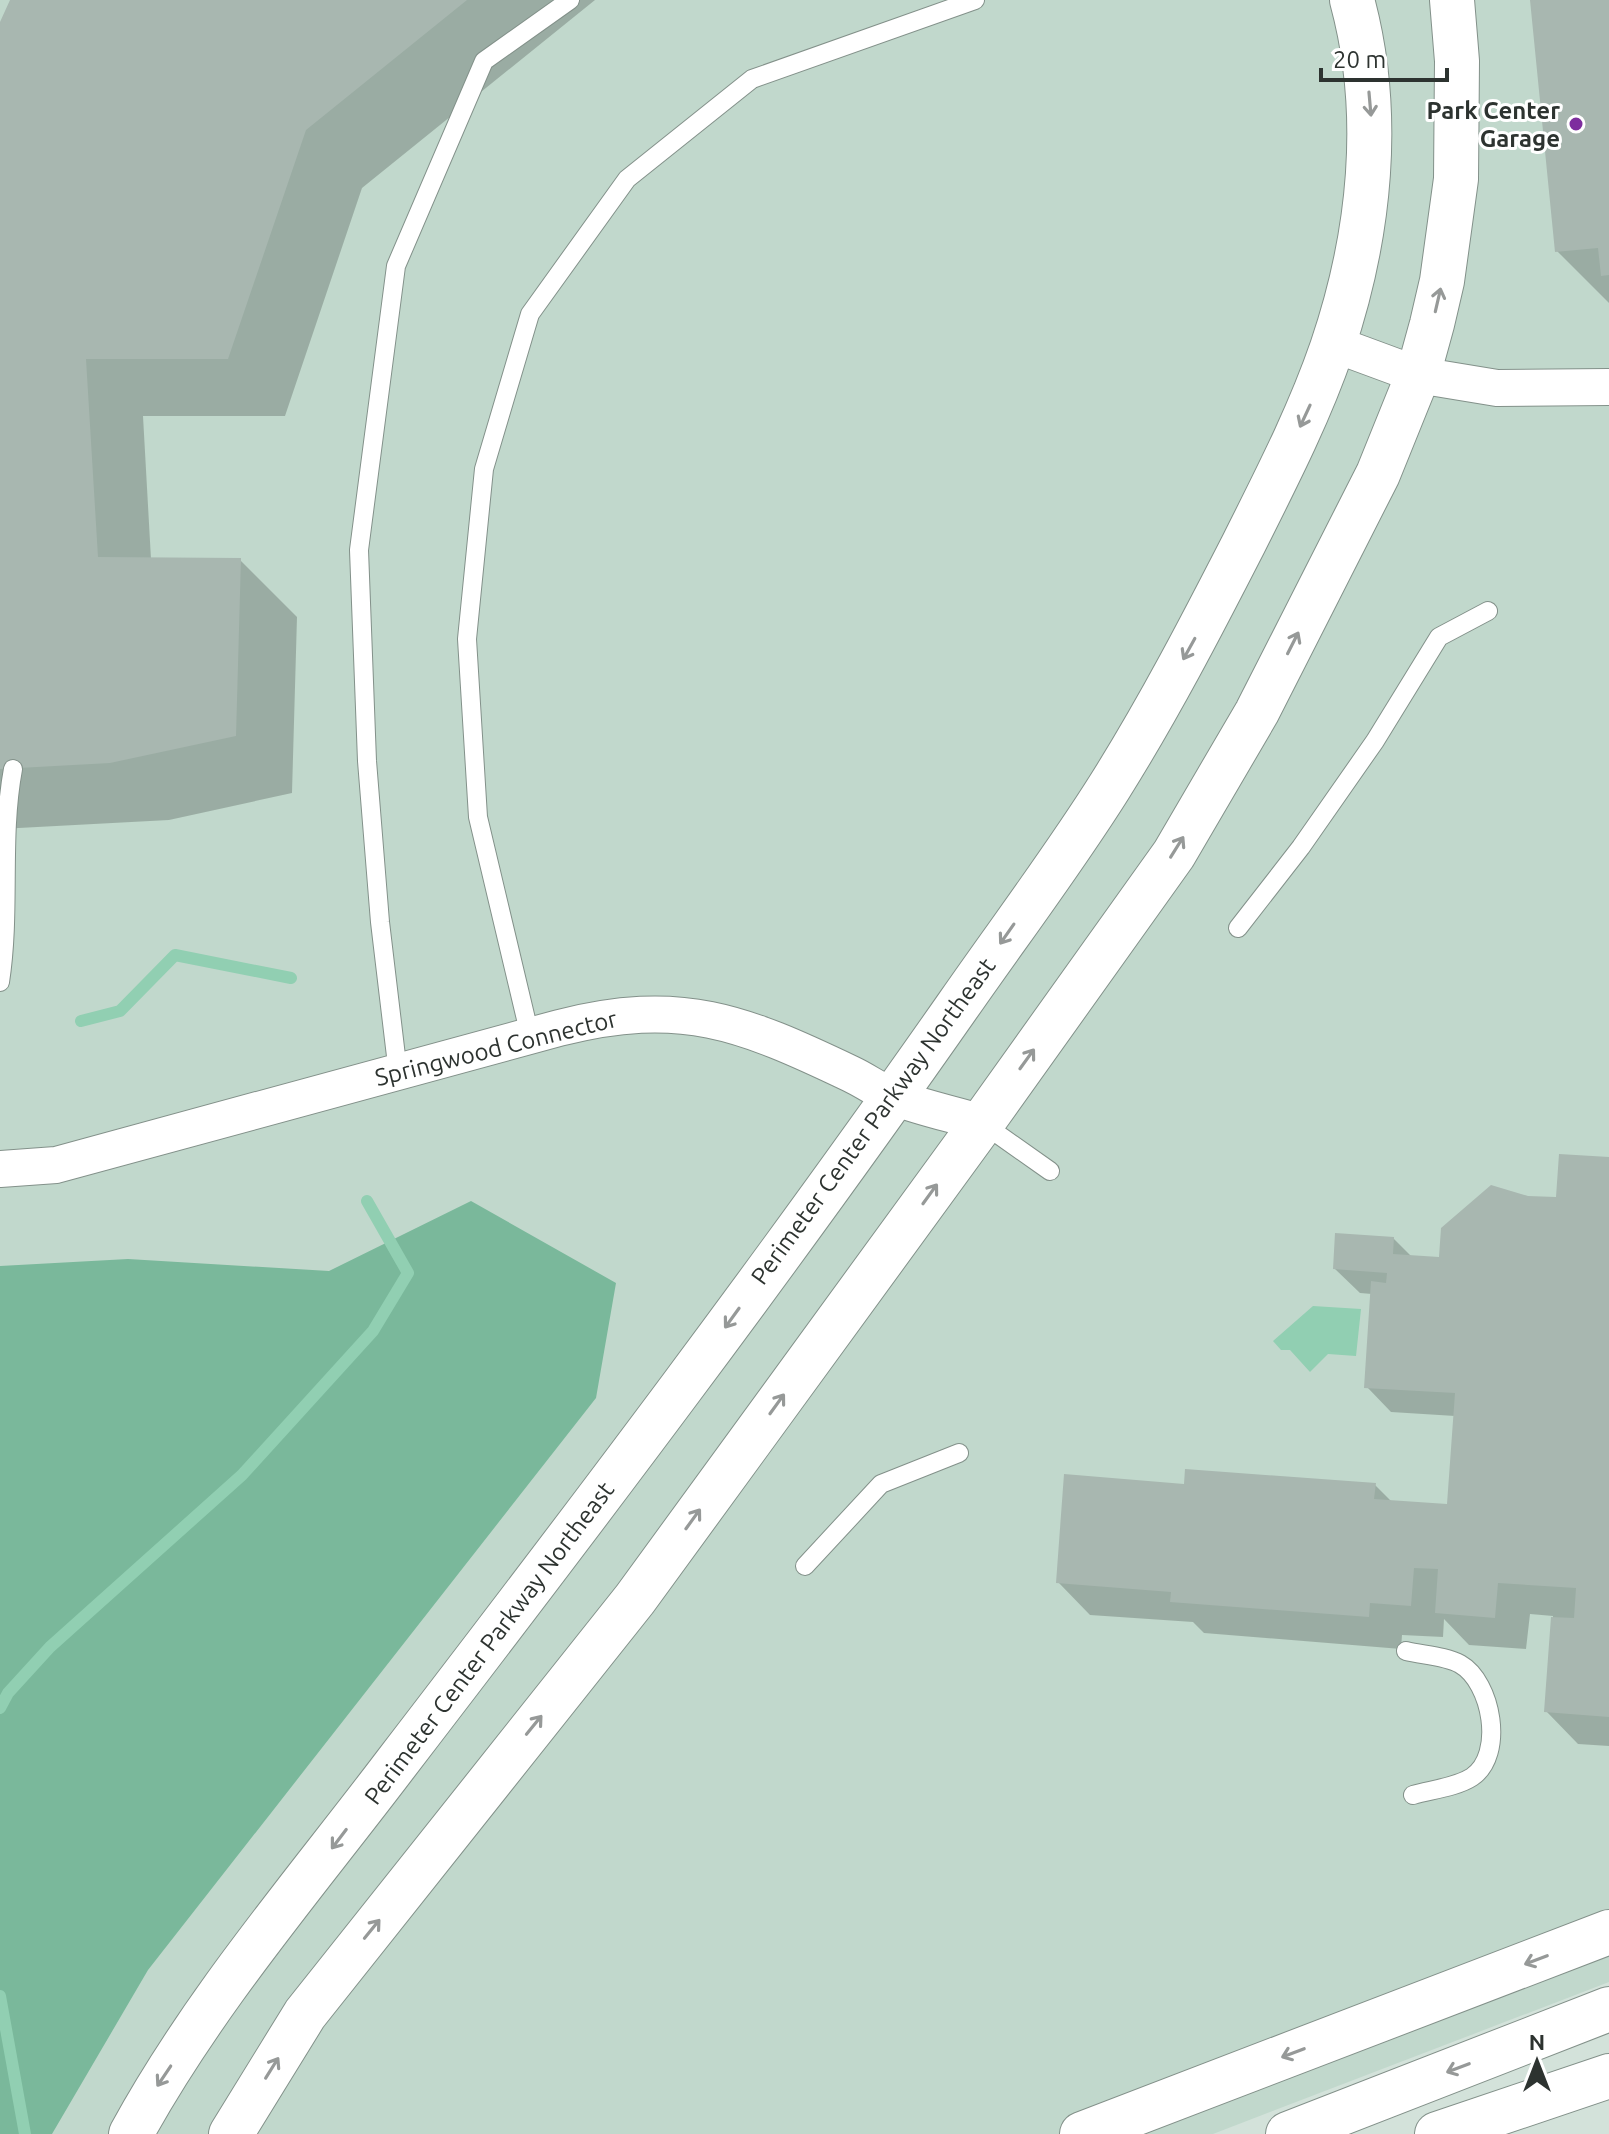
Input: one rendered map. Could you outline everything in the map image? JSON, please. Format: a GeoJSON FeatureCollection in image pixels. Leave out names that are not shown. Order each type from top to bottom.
{"type":"FeatureCollection","features":[{"type":"Feature","properties":{"kind":"main road","name":"Perimeter Center Parkway Northeast"},"geometry":{"type":"LineString","coordinates":[[131,2134],[154,2090],[202,2020],[580,1525],[894,1097],[1109,788],[1188,653],[1285,461],[1334,344],[1360,238],[1368,178],[1370,105],[1366,63],[1352,0]]}},
{"type":"Feature","properties":{"kind":"main road"},"geometry":{"type":"LineString","coordinates":[[231,2134],[324,1990],[635,1599],[982,1123],[1174,854],[1257,712],[1378,474],[1418,375],[1442,281],[1456,179],[1457,61],[1452,0]]}},
{"type":"Feature","properties":{"kind":"main road"},"geometry":{"type":"LineString","coordinates":[[1082,2134],[1609,1932]]}},
{"type":"Feature","properties":{"kind":"main road"},"geometry":{"type":"LineString","coordinates":[[1288,2134],[1609,2009]]}},
{"type":"Feature","properties":{"kind":"main road"},"geometry":{"type":"LineString","coordinates":[[1437,2134],[1609,2076]]}},
{"type":"Feature","properties":{"kind":"street"},"geometry":{"type":"LineString","coordinates":[[1334,344],[1418,375],[1497,388],[1609,387]]}},
{"type":"Feature","properties":{"kind":"street","name":"Springwood Connector"},"geometry":{"type":"LineString","coordinates":[[0,1169],[56,1165],[530,1036],[600,1018],[639,1013],[694,1015],[767,1034],[894,1097],[982,1123]]}},
{"type":"Feature","properties":{"kind":"lane"},"geometry":{"type":"LineString","coordinates":[[398,1073],[380,922],[367,761],[359,550],[396,266],[484,61],[570,0]]}},
{"type":"Feature","properties":{"kind":"lane"},"geometry":{"type":"LineString","coordinates":[[530,1036],[478,817],[467,639],[484,469],[530,314],[627,179],[752,79],[975,0]]}},
{"type":"Feature","properties":{"kind":"lane"},"geometry":{"type":"LineString","coordinates":[[1238,928],[1301,847],[1375,741],[1439,637],[1488,611]]}},
{"type":"Feature","properties":{"kind":"lane"},"geometry":{"type":"LineString","coordinates":[[0,982],[5,948],[6,810],[13,769]]}},
{"type":"Feature","properties":{"kind":"lane"},"geometry":{"type":"LineString","coordinates":[[982,1123],[1050,1171]]}},
{"type":"Feature","properties":{"kind":"lane"},"geometry":{"type":"LineString","coordinates":[[805,1566],[881,1484],[959,1453]]}},
{"type":"Feature","properties":{"kind":"lane"},"geometry":{"type":"LineString","coordinates":[[1406,1651],[1460,1664],[1482,1691],[1492,1721],[1489,1754],[1472,1777],[1413,1795]]}},
{"type":"Feature","properties":{"kind":"shaded area"},"geometry":{"type":"Polygon","coordinates":[[[0,0],[1609,0],[1609,1982],[1213,2134],[0,2134],[0,0]]]}},
{"type":"Feature","properties":{"kind":"shaded area"},"geometry":{"type":"Polygon","coordinates":[[[471,1201],[616,1283],[596,1398],[148,1970],[52,2134],[0,2134],[0,1266],[128,1259],[329,1271],[471,1201]]]}},
{"type":"Feature","properties":{"kind":"shaded area"},"geometry":{"type":"Polygon","coordinates":[[[1313,1306],[1361,1309],[1356,1356],[1328,1354],[1310,1372],[1290,1350],[1281,1350],[1273,1341],[1313,1306]]]}},
{"type":"Feature","properties":{"kind":"building"},"geometry":{"type":"Polygon","coordinates":[[[10,0],[467,0],[306,130],[228,359],[86,359],[98,557],[241,558],[236,736],[110,763],[0,769],[0,22],[10,0]]]}},
{"type":"Feature","properties":{"kind":"building","name":"Park Center Garage"},"geometry":{"type":"Polygon","coordinates":[[[1530,0],[1609,0],[1609,275],[1601,276],[1598,248],[1555,252],[1530,0]]]}},
{"type":"Feature","properties":{"kind":"building"},"geometry":{"type":"Polygon","coordinates":[[[1559,1154],[1609,1157],[1609,1717],[1544,1712],[1551,1617],[1574,1618],[1576,1588],[1498,1583],[1495,1618],[1435,1613],[1438,1569],[1414,1568],[1411,1606],[1370,1603],[1369,1617],[1170,1602],[1171,1592],[1056,1583],[1064,1474],[1184,1484],[1185,1469],[1376,1483],[1374,1499],[1447,1504],[1455,1393],[1364,1388],[1371,1281],[1386,1283],[1387,1273],[1333,1269],[1335,1233],[1394,1237],[1393,1254],[1439,1257],[1441,1228],[1491,1185],[1528,1196],[1556,1197],[1559,1154]]]}},
{"type":"Feature","properties":{"kind":"waterway"},"geometry":{"type":"LineString","coordinates":[[81,1021],[120,1011],[175,955],[291,978]]}},
{"type":"Feature","properties":{"kind":"waterway"},"geometry":{"type":"LineString","coordinates":[[0,1708],[8,1693],[50,1647],[242,1475],[373,1331],[408,1273],[367,1201]]}},
{"type":"Feature","properties":{"kind":"waterway"},"geometry":{"type":"LineString","coordinates":[[0,1996],[25,2134]]}},
{"type":"Feature","properties":{"kind":"place","name":"Park Center Garage"},"geometry":{"type":"Point","coordinates":[1576,124]}}]}
